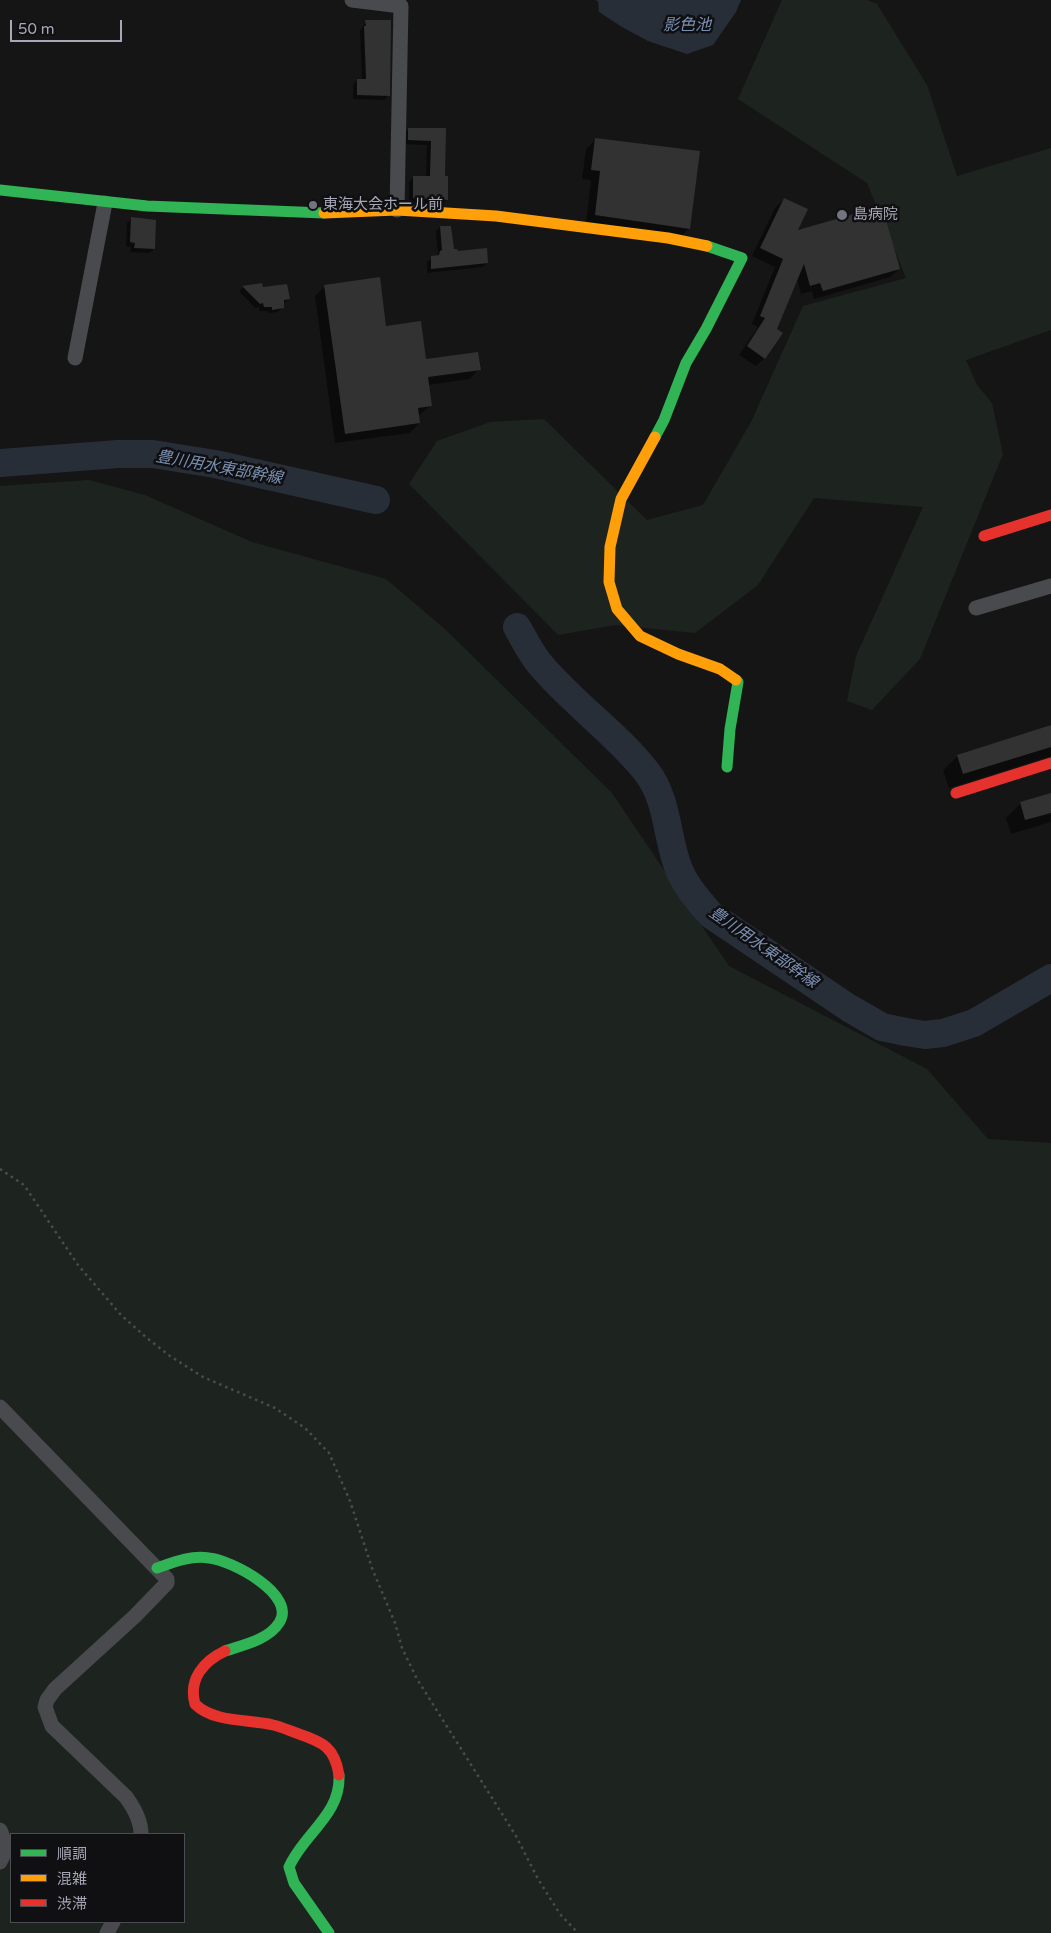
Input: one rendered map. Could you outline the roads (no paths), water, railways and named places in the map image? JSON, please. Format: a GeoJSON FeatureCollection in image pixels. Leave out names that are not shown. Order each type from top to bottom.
{"type":"FeatureCollection","features":[{"type":"Feature","properties":{"kind":"street"},"geometry":{"type":"LineString","coordinates":[[352,0],[401,6],[397,210]]}},
{"type":"Feature","properties":{"kind":"street"},"geometry":{"type":"LineString","coordinates":[[0,190],[105,203],[311,214],[397,210],[496,216],[668,238],[713,247],[742,258],[706,329],[686,363],[664,420],[621,499],[610,547],[610,582],[617,609],[640,636],[678,654],[720,669],[738,682],[730,729],[728,767]]}},
{"type":"Feature","properties":{"kind":"street"},"geometry":{"type":"LineString","coordinates":[[75,358],[105,203]]}},
{"type":"Feature","properties":{"kind":"street"},"geometry":{"type":"LineString","coordinates":[[984,536],[1051,515]]}},
{"type":"Feature","properties":{"kind":"street"},"geometry":{"type":"LineString","coordinates":[[976,608],[1051,586]]}},
{"type":"Feature","properties":{"kind":"street"},"geometry":{"type":"LineString","coordinates":[[956,793],[1051,763]]}},
{"type":"Feature","properties":{"kind":"street"},"geometry":{"type":"LineString","coordinates":[[0,1407],[167,1580],[135,1616],[55,1689],[47,1700],[46,1707],[52,1726],[126,1796],[135,1809],[140,1833]]}},
{"type":"Feature","properties":{"kind":"street"},"geometry":{"type":"LineString","coordinates":[[157,1568],[178,1560],[197,1557],[218,1559],[253,1574],[279,1601],[283,1612],[276,1628],[256,1641],[217,1655],[204,1662],[197,1673],[194,1696],[195,1704],[206,1712],[274,1725],[319,1740],[329,1748],[337,1764],[340,1783],[338,1798],[297,1849],[289,1867],[294,1883],[329,1933]]}},
{"type":"Feature","properties":{"kind":"street"},"geometry":{"type":"LineString","coordinates":[[0,1830],[4,1842],[4,1856],[0,1862]]}},
{"type":"Feature","properties":{"kind":"water","name":"影色池"},"geometry":{"type":"Polygon","coordinates":[[[595,0],[741,0],[736,12],[713,45],[687,54],[648,41],[622,27],[599,12],[598,1],[595,0]]]}},
{"type":"Feature","properties":{"kind":"waterway","name":"豊川用水東部幹線"},"geometry":{"type":"LineString","coordinates":[[0,463],[118,454],[153,454],[215,464],[376,500]]}},
{"type":"Feature","properties":{"kind":"waterway","name":"豊川用水東部幹線"},"geometry":{"type":"LineString","coordinates":[[517,627],[539,663],[551,677],[621,743],[653,781],[662,803],[673,849],[682,876],[711,915],[849,1008],[882,1027],[925,1035],[943,1033],[974,1023],[1051,978]]}},
{"type":"Feature","properties":{"kind":"place","name":"東海大会ホール前"},"geometry":{"type":"Point","coordinates":[313,205]}},
{"type":"Feature","properties":{"kind":"place","name":"島病院"},"geometry":{"type":"Point","coordinates":[842,215]}}]}
